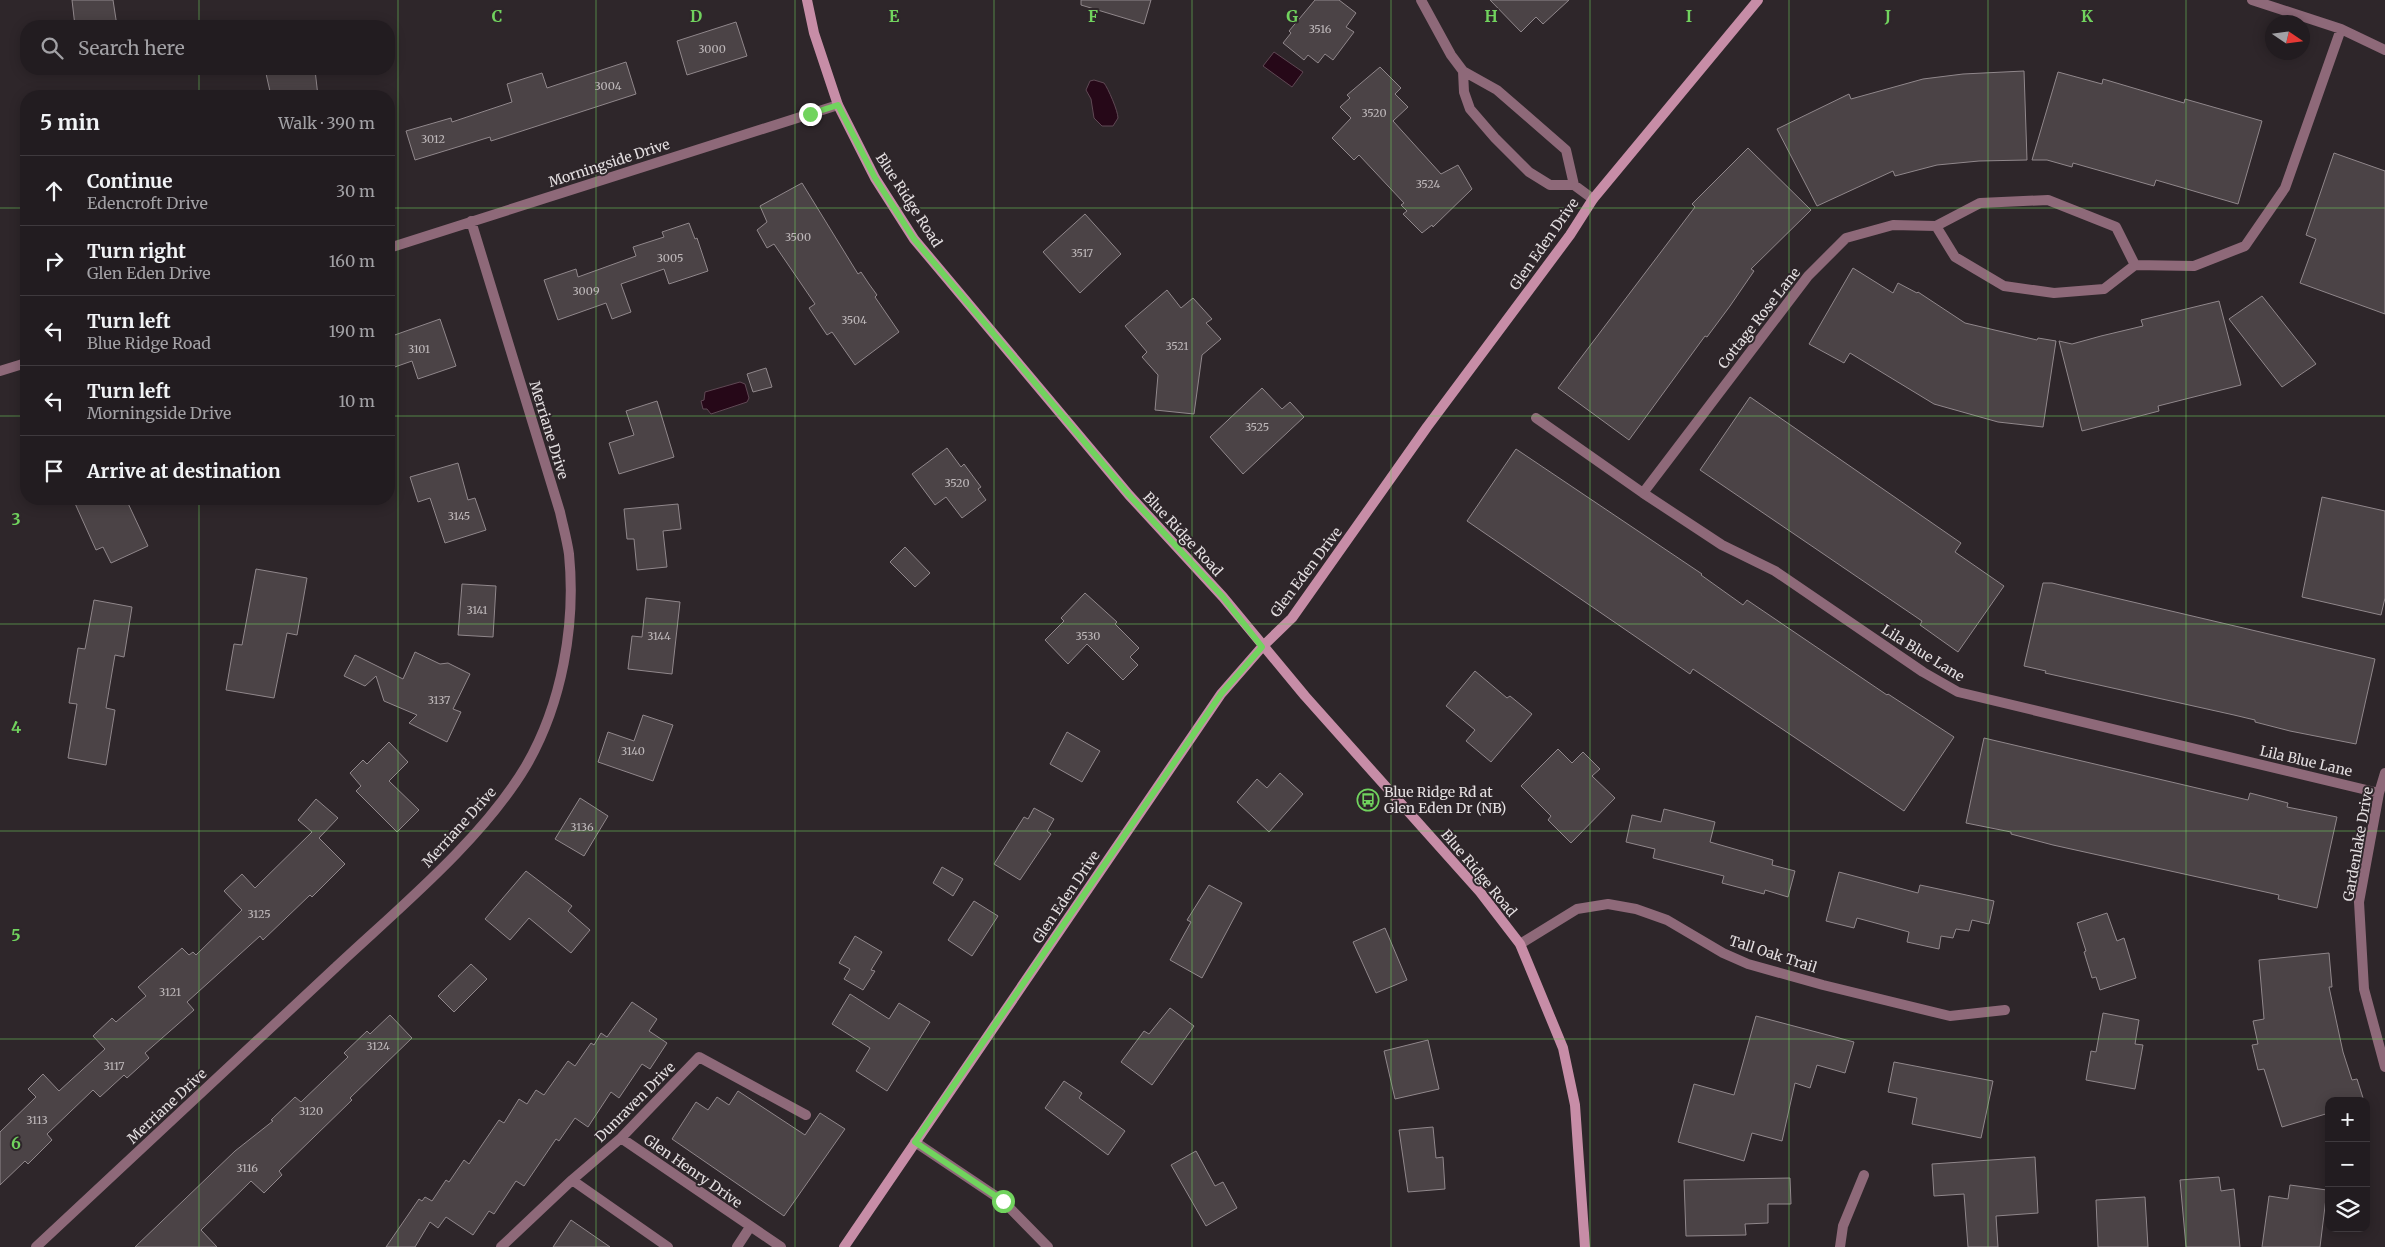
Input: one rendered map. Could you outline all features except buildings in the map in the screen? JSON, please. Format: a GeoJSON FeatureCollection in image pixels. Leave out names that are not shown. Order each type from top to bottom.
{"type":"FeatureCollection","features":[{"type":"Feature","properties":{"kind":"main road","name":"Blue Ridge Road"},"geometry":{"type":"LineString","coordinates":[[807,0],[814,33],[838,105],[875,178],[914,239],[1129,495],[1223,597],[1262,647],[1480,892],[1520,944],[1563,1048],[1575,1105],[1585,1247]]}},
{"type":"Feature","properties":{"kind":"main road","name":"Glen Eden Drive"},"geometry":{"type":"LineString","coordinates":[[844,1247],[1221,694],[1262,647],[1292,618],[1427,426],[1570,235],[1593,199],[1758,0]]}},
{"type":"Feature","properties":{"kind":"street"},"geometry":{"type":"LineString","coordinates":[[1421,0],[1451,55],[1463,71],[1497,90],[1566,150],[1574,184],[1593,199]]}},
{"type":"Feature","properties":{"kind":"street"},"geometry":{"type":"LineString","coordinates":[[2252,0],[2342,29],[2385,50]]}},
{"type":"Feature","properties":{"kind":"street"},"geometry":{"type":"LineString","coordinates":[[1936,226],[1955,257],[2004,286],[2054,293],[2104,289],[2135,265],[2194,266],[2245,246],[2285,188],[2342,29]]}},
{"type":"Feature","properties":{"kind":"street"},"geometry":{"type":"LineString","coordinates":[[1463,71],[1464,92],[1470,109],[1494,138],[1529,172],[1550,185],[1574,184]]}},
{"type":"Feature","properties":{"kind":"street","name":"Morningside Drive"},"geometry":{"type":"LineString","coordinates":[[395,246],[838,105]]}},
{"type":"Feature","properties":{"kind":"street","name":"Cottage Rose Lane"},"geometry":{"type":"LineString","coordinates":[[1643,493],[1808,276],[1846,238],[1893,226],[1936,226],[1980,203],[2048,200],[2116,227],[2135,265]]}},
{"type":"Feature","properties":{"kind":"street","name":"Merriane Drive"},"geometry":{"type":"LineString","coordinates":[[36,1247],[436,873],[500,806],[526,765],[542,730],[557,692],[567,640],[570,597],[569,552],[560,512],[471,221]]}},
{"type":"Feature","properties":{"kind":"street"},"geometry":{"type":"LineString","coordinates":[[0,371],[20,365]]}},
{"type":"Feature","properties":{"kind":"street","name":"Lila Blue Lane"},"geometry":{"type":"LineString","coordinates":[[1536,418],[1643,493],[1722,545],[1775,571],[1922,672],[1958,692],[2380,793]]}},
{"type":"Feature","properties":{"kind":"street","name":"Gardenlake Drive"},"geometry":{"type":"LineString","coordinates":[[2385,773],[2359,902],[2364,989],[2385,1067]]}},
{"type":"Feature","properties":{"kind":"street","name":"Tall Oak Trail"},"geometry":{"type":"LineString","coordinates":[[1520,944],[1577,909],[1608,904],[1636,908],[1667,920],[1722,953],[1748,964],[1823,985],[1950,1016],[2005,1010]]}},
{"type":"Feature","properties":{"kind":"street","name":"Dunraven Drive"},"geometry":{"type":"LineString","coordinates":[[501,1247],[572,1180],[621,1138],[699,1057],[806,1115]]}},
{"type":"Feature","properties":{"kind":"street","name":"Glen Henry Drive"},"geometry":{"type":"LineString","coordinates":[[621,1138],[781,1247]]}},
{"type":"Feature","properties":{"kind":"street"},"geometry":{"type":"LineString","coordinates":[[915,1142],[1003,1201],[1048,1247]]}},
{"type":"Feature","properties":{"kind":"street"},"geometry":{"type":"LineString","coordinates":[[1840,1247],[1843,1226],[1864,1175]]}},
{"type":"Feature","properties":{"kind":"street"},"geometry":{"type":"LineString","coordinates":[[572,1180],[668,1247]]}},
{"type":"Feature","properties":{"kind":"street"},"geometry":{"type":"LineString","coordinates":[[737,1247],[750,1227]]}},
{"type":"Feature","properties":{"kind":"shaded area"},"geometry":{"type":"Polygon","coordinates":[[[1274,52],[1303,72],[1292,87],[1263,66],[1274,52]]]}},
{"type":"Feature","properties":{"kind":"shaded area"},"geometry":{"type":"Polygon","coordinates":[[[1094,80],[1104,83],[1108,90],[1118,118],[1113,126],[1102,126],[1094,118],[1091,99],[1086,90],[1090,81],[1094,80]]]}},
{"type":"Feature","properties":{"kind":"shaded area"},"geometry":{"type":"Polygon","coordinates":[[[740,382],[745,384],[749,398],[747,402],[711,414],[707,409],[703,409],[701,401],[704,400],[705,392],[740,382]]]}},
{"type":"Feature","properties":{"kind":"place","name":"Blue Ridge Rd at Glen Eden Dr (NB)"},"geometry":{"type":"Point","coordinates":[1368,800]}},
{"type":"Feature","properties":{"kind":"route"},"geometry":{"type":"LineString","coordinates":[[810,114],[838,105],[875,178],[914,239],[1129,495],[1223,597],[1262,647],[1221,694],[915,1142],[1003,1201]]}}]}
